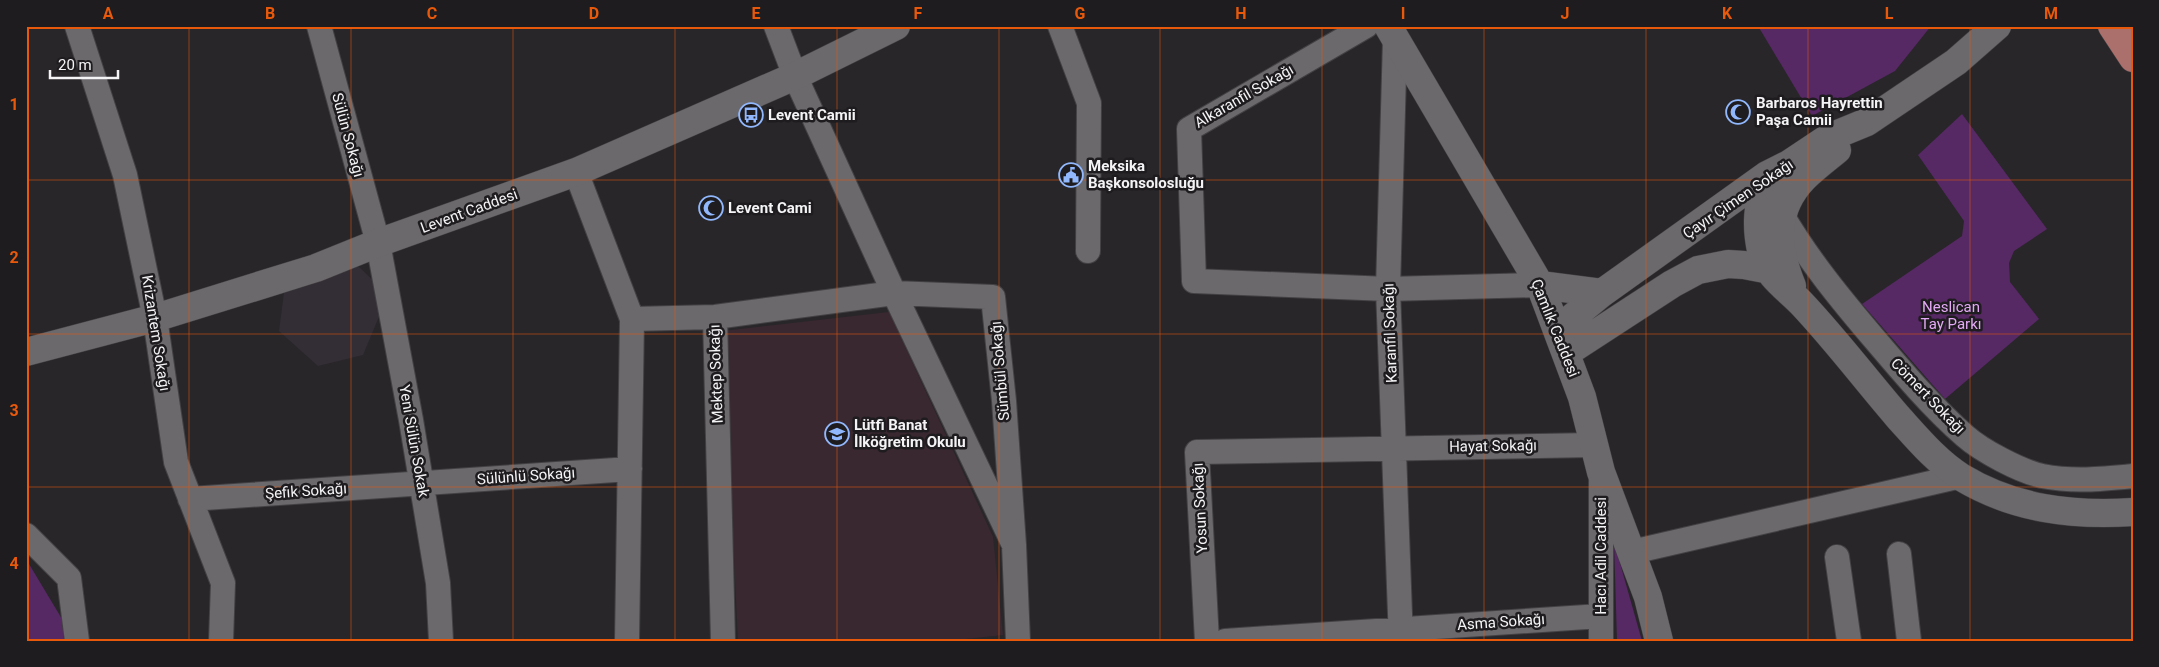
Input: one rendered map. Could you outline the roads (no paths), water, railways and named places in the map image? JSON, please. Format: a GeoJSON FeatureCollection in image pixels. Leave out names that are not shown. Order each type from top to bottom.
{"type":"FeatureCollection","features":[{"type":"Feature","properties":{"kind":"main road","name":"Levent Caddesi"},"geometry":{"type":"LineString","coordinates":[[26,352],[156,318],[316,268],[378,243],[576,172],[795,76],[896,26]]}},
{"type":"Feature","properties":{"kind":"main road","name":"Çayır Çimen Sokağı"},"geometry":{"type":"LineString","coordinates":[[1927,80],[1950,55],[1970,26]]}},
{"type":"Feature","properties":{"kind":"main road","name":"Çayır Çimen Sokağı"},"geometry":{"type":"LineString","coordinates":[[1561,342],[1602,293],[1767,175],[1789,164],[1828,138],[1867,122],[1956,62],[1998,26]]}},
{"type":"Feature","properties":{"kind":"main road"},"geometry":{"type":"LineString","coordinates":[[2112,26],[2133,58]]}},
{"type":"Feature","properties":{"kind":"main road","name":"Çamlık Caddesi"},"geometry":{"type":"LineString","coordinates":[[1391,32],[1540,285],[1582,397],[1601,472],[1648,597],[1659,641]]}},
{"type":"Feature","properties":{"kind":"main road"},"geometry":{"type":"LineString","coordinates":[[1802,304],[1792,287],[1783,264],[1780,241],[1782,215],[1790,196],[1805,177],[1867,122]]}},
{"type":"Feature","properties":{"kind":"main road"},"geometry":{"type":"LineString","coordinates":[[1789,164],[1772,178],[1764,193],[1757,216],[1762,257],[1779,282],[1802,304],[1922,444],[1961,476],[2000,496],[2041,509],[2078,514],[2133,512]]}},
{"type":"Feature","properties":{"kind":"main road"},"geometry":{"type":"LineString","coordinates":[[1561,342],[1698,270],[1728,264],[1770,270]]}},
{"type":"Feature","properties":{"kind":"main road"},"geometry":{"type":"LineString","coordinates":[[1540,285],[1602,293]]}},
{"type":"Feature","properties":{"kind":"street","name":"Krizantem Sokağı"},"geometry":{"type":"LineString","coordinates":[[77,26],[125,176],[156,318],[176,462],[223,583],[221,641]]}},
{"type":"Feature","properties":{"kind":"street","name":"Sülün Sokağı"},"geometry":{"type":"LineString","coordinates":[[319,26],[378,243]]}},
{"type":"Feature","properties":{"kind":"street","name":"Sümbül Sokağı"},"geometry":{"type":"LineString","coordinates":[[776,26],[795,76],[894,293],[1014,545]]}},
{"type":"Feature","properties":{"kind":"street"},"geometry":{"type":"LineString","coordinates":[[1060,26],[1089,103],[1088,252]]}},
{"type":"Feature","properties":{"kind":"street","name":"Alkaranfil Sokağı"},"geometry":{"type":"LineString","coordinates":[[1366,26],[1188,128],[1194,281],[1388,289]]}},
{"type":"Feature","properties":{"kind":"street","name":"Karanfil Sokağı"},"geometry":{"type":"LineString","coordinates":[[1391,32],[1388,289],[1401,635]]}},
{"type":"Feature","properties":{"kind":"street"},"geometry":{"type":"LineString","coordinates":[[576,172],[632,319],[627,641]]}},
{"type":"Feature","properties":{"kind":"street","name":"Cömert Sokağı"},"geometry":{"type":"LineString","coordinates":[[1782,215],[1802,249],[1837,296],[1913,384],[1966,437],[1999,458],[2041,476],[2084,481],[2133,476]]}},
{"type":"Feature","properties":{"kind":"street","name":"Yeni Sülün Sokak"},"geometry":{"type":"LineString","coordinates":[[378,243],[422,483],[438,583],[442,641]]}},
{"type":"Feature","properties":{"kind":"street"},"geometry":{"type":"LineString","coordinates":[[1388,289],[1540,285]]}},
{"type":"Feature","properties":{"kind":"street","name":"Sümbül Sokağı"},"geometry":{"type":"LineString","coordinates":[[894,293],[993,297],[1004,401],[1014,545],[1018,641]]}},
{"type":"Feature","properties":{"kind":"street"},"geometry":{"type":"LineString","coordinates":[[715,317],[894,293]]}},
{"type":"Feature","properties":{"kind":"street","name":"Mektep Sokağı"},"geometry":{"type":"LineString","coordinates":[[632,319],[715,317],[723,641]]}},
{"type":"Feature","properties":{"kind":"street","name":"Hayat Sokağı"},"geometry":{"type":"LineString","coordinates":[[1394,448],[1593,445]]}},
{"type":"Feature","properties":{"kind":"street","name":"Yosun Sokağı"},"geometry":{"type":"LineString","coordinates":[[1207,641],[1197,452],[1394,448]]}},
{"type":"Feature","properties":{"kind":"street","name":"Sülünlü Sokağı"},"geometry":{"type":"LineString","coordinates":[[422,483],[630,470]]}},
{"type":"Feature","properties":{"kind":"street","name":"Hacı Adil Caddesi"},"geometry":{"type":"LineString","coordinates":[[1601,472],[1601,641]]}},
{"type":"Feature","properties":{"kind":"street"},"geometry":{"type":"LineString","coordinates":[[1632,552],[1961,476]]}},
{"type":"Feature","properties":{"kind":"street","name":"Şefik Sokağı"},"geometry":{"type":"LineString","coordinates":[[190,498],[422,483]]}},
{"type":"Feature","properties":{"kind":"street"},"geometry":{"type":"LineString","coordinates":[[26,535],[69,578],[77,641]]}},
{"type":"Feature","properties":{"kind":"street"},"geometry":{"type":"LineString","coordinates":[[1899,554],[1909,641]]}},
{"type":"Feature","properties":{"kind":"street"},"geometry":{"type":"LineString","coordinates":[[1837,557],[1850,641]]}},
{"type":"Feature","properties":{"kind":"street","name":"Asma Sokağı"},"geometry":{"type":"LineString","coordinates":[[1401,635],[1601,616]]}},
{"type":"Feature","properties":{"kind":"street"},"geometry":{"type":"LineString","coordinates":[[1225,641],[1401,635]]}},
{"type":"Feature","properties":{"kind":"place","name":"Barbaros Hayrettin Paşa Camii"},"geometry":{"type":"Point","coordinates":[1738,112]}},
{"type":"Feature","properties":{"kind":"place","name":"Levent Camii"},"geometry":{"type":"Point","coordinates":[751,115]}},
{"type":"Feature","properties":{"kind":"place","name":"Meksika Başkonsolosluğu"},"geometry":{"type":"Point","coordinates":[1071,175]}},
{"type":"Feature","properties":{"kind":"place","name":"Levent Cami"},"geometry":{"type":"Point","coordinates":[711,208]}},
{"type":"Feature","properties":{"kind":"place","name":"Lütfi Banat İlköğretim Okulu"},"geometry":{"type":"Point","coordinates":[837,434]}},
{"type":"Feature","properties":{"kind":"park label","name":"Neslican Tay Parkı"},"geometry":{"type":"Point","coordinates":[1951,316]}}]}
